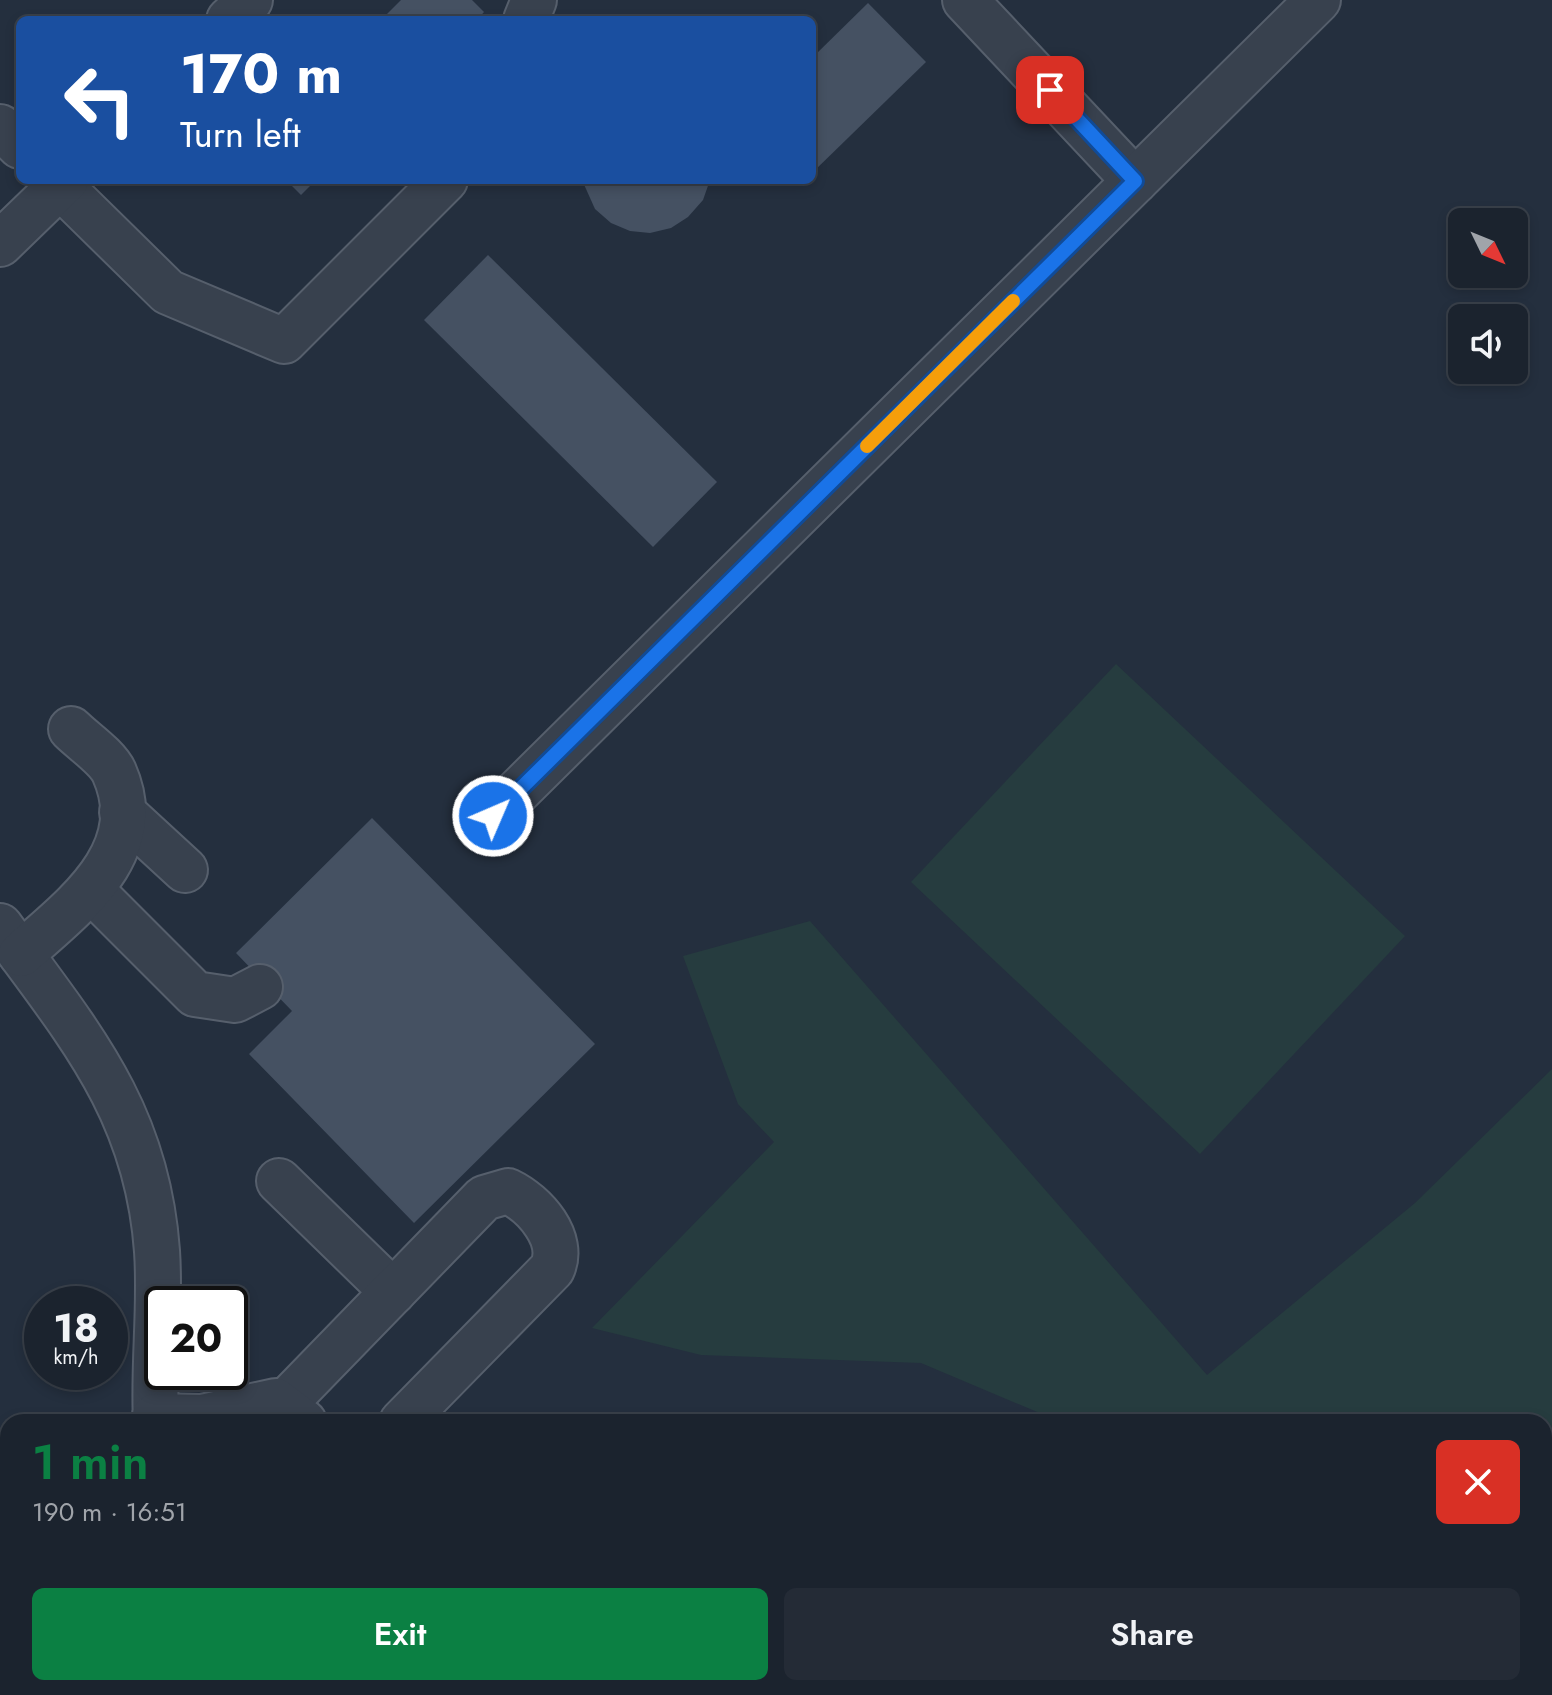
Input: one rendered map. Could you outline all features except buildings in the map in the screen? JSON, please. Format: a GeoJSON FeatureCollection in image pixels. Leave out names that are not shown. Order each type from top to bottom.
{"type":"FeatureCollection","features":[{"type":"Feature","properties":{"kind":"street"},"geometry":{"type":"LineString","coordinates":[[233,16],[250,0]]}},
{"type":"Feature","properties":{"kind":"street"},"geometry":{"type":"LineString","coordinates":[[965,0],[1135,181]]}},
{"type":"Feature","properties":{"kind":"street"},"geometry":{"type":"LineString","coordinates":[[493,816],[1318,0]]}},
{"type":"Feature","properties":{"kind":"street"},"geometry":{"type":"LineString","coordinates":[[0,127],[16,142]]}},
{"type":"Feature","properties":{"kind":"street"},"geometry":{"type":"LineString","coordinates":[[0,244],[58,184]]}},
{"type":"Feature","properties":{"kind":"street"},"geometry":{"type":"LineString","coordinates":[[62,184],[168,292],[284,341],[441,184]]}},
{"type":"Feature","properties":{"kind":"street"},"geometry":{"type":"LineString","coordinates":[[71,729],[114,771],[122,812],[114,856],[92,891],[10,940],[99,1061],[124,1111],[140,1158],[157,1250],[156,1414]]}},
{"type":"Feature","properties":{"kind":"street"},"geometry":{"type":"LineString","coordinates":[[122,812],[185,870]]}},
{"type":"Feature","properties":{"kind":"street"},"geometry":{"type":"LineString","coordinates":[[92,891],[195,994],[235,1000],[260,987]]}},
{"type":"Feature","properties":{"kind":"street"},"geometry":{"type":"LineString","coordinates":[[279,1181],[393,1292]]}},
{"type":"Feature","properties":{"kind":"street"},"geometry":{"type":"LineString","coordinates":[[216,1414],[276,1401],[294,1414],[393,1292],[484,1198],[508,1191],[520,1197],[554,1236],[558,1255],[552,1269],[410,1414]]}},
{"type":"Feature","properties":{"kind":"green space"},"geometry":{"type":"Polygon","coordinates":[[[1116,664],[1405,936],[1200,1154],[911,882],[1116,664]]]}},
{"type":"Feature","properties":{"kind":"green space"},"geometry":{"type":"Polygon","coordinates":[[[810,921],[1207,1375],[1415,1203],[1552,1069],[1552,1414],[1042,1414],[921,1363],[701,1355],[592,1328],[774,1142],[738,1104],[683,956],[810,921]]]}},
{"type":"Feature","properties":{"kind":"slow traffic"},"geometry":{"type":"LineString","coordinates":[[867,446],[1013,301]]}},
{"type":"Feature","properties":{"kind":"route"},"geometry":{"type":"LineString","coordinates":[[493,816],[1135,181],[1050,90]]}}]}
